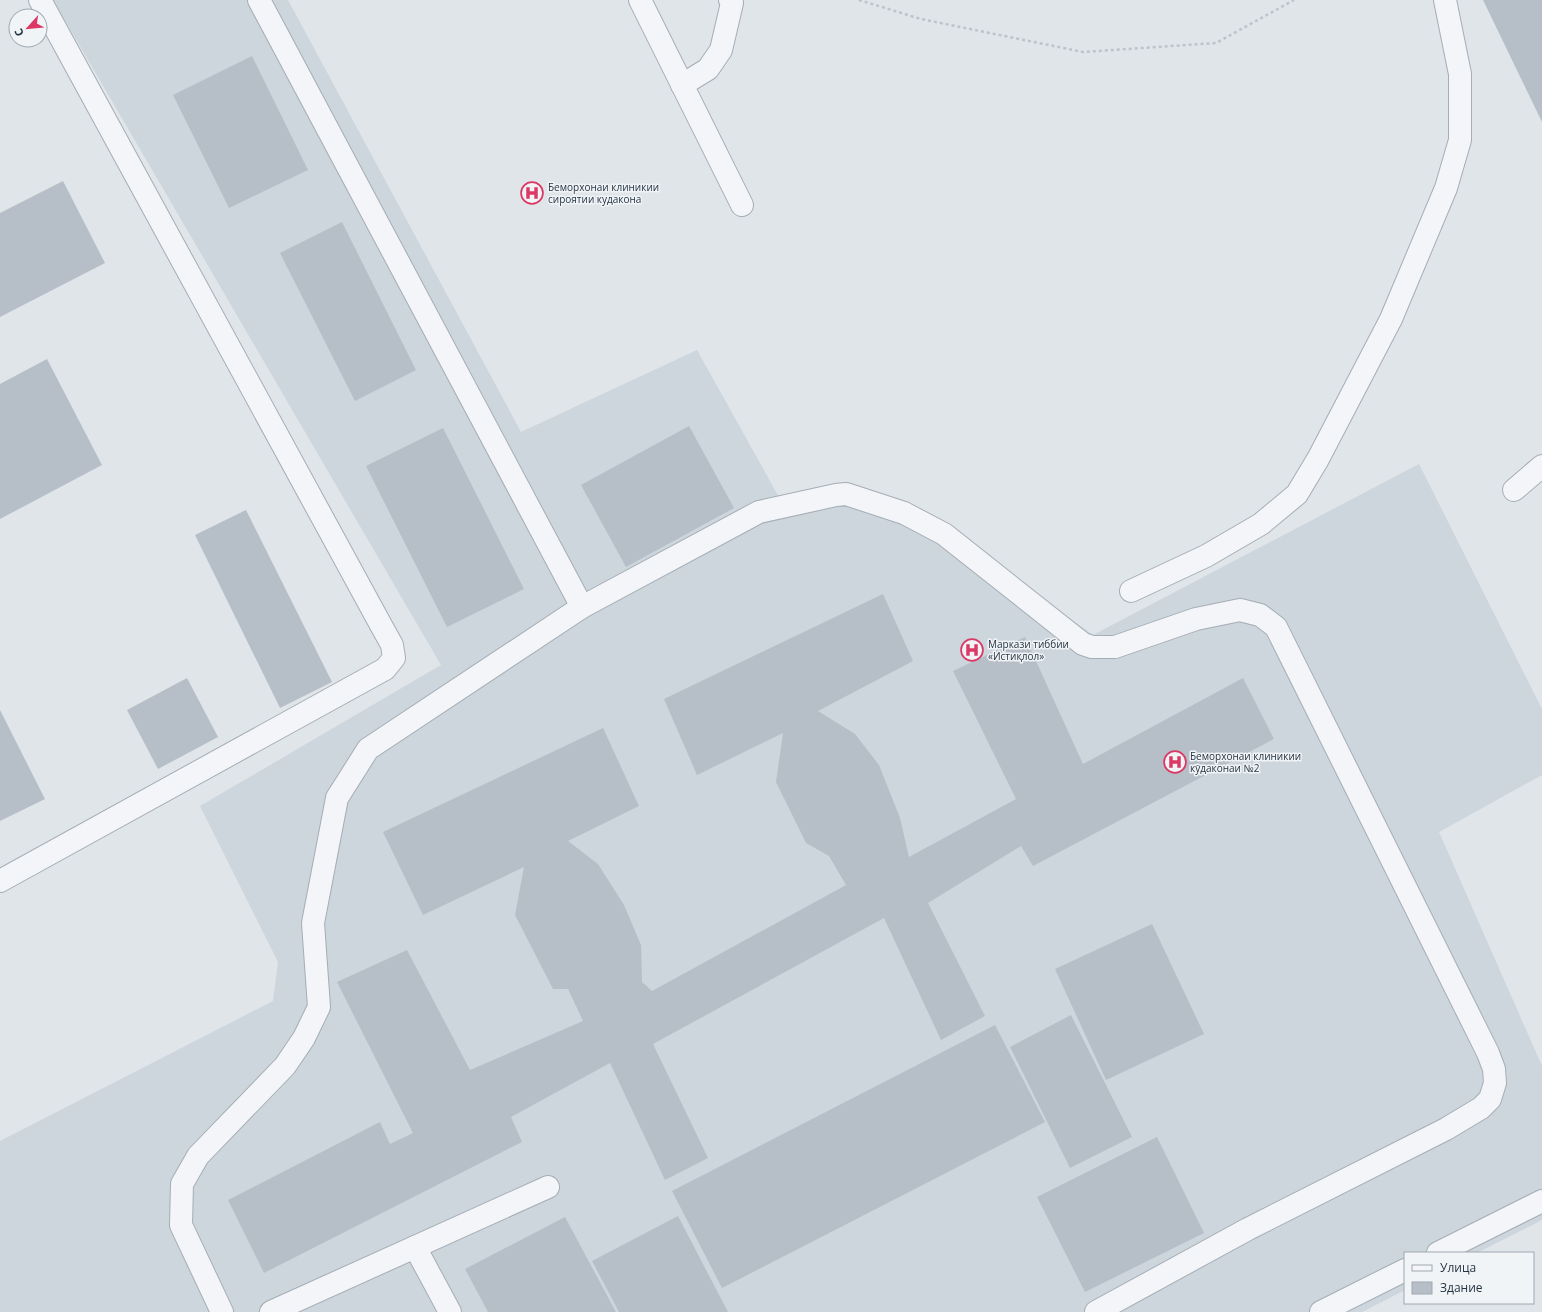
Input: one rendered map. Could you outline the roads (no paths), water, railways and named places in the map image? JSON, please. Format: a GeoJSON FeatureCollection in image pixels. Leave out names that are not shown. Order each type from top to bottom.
{"type":"FeatureCollection","features":[{"type":"Feature","properties":{"kind":"lane"},"geometry":{"type":"LineString","coordinates":[[0,880],[385,669],[394,658],[392,645],[40,0]]}},
{"type":"Feature","properties":{"kind":"lane"},"geometry":{"type":"LineString","coordinates":[[259,0],[582,607]]}},
{"type":"Feature","properties":{"kind":"lane"},"geometry":{"type":"LineString","coordinates":[[640,0],[742,205]]}},
{"type":"Feature","properties":{"kind":"lane"},"geometry":{"type":"LineString","coordinates":[[682,84],[708,69],[721,50],[732,3],[730,0]]}},
{"type":"Feature","properties":{"kind":"lane"},"geometry":{"type":"LineString","coordinates":[[1131,591],[1206,556],[1261,524],[1297,494],[1318,459],[1391,319],[1446,188],[1460,140],[1460,74],[1445,0]]}},
{"type":"Feature","properties":{"kind":"lane"},"geometry":{"type":"LineString","coordinates":[[1514,490],[1542,466]]}},
{"type":"Feature","properties":{"kind":"lane"},"geometry":{"type":"LineString","coordinates":[[222,1312],[181,1225],[182,1184],[198,1156],[285,1066],[304,1038],[319,1008],[313,923],[337,798],[368,749],[582,607],[759,512],[846,494],[904,513],[944,534],[1083,644],[1092,647],[1115,647],[1196,619],[1240,610],[1260,615],[1276,627],[1488,1053],[1494,1069],[1495,1083],[1490,1099],[1481,1108],[1446,1129],[1248,1230],[1096,1312]]}},
{"type":"Feature","properties":{"kind":"lane"},"geometry":{"type":"LineString","coordinates":[[271,1312],[548,1188]]}},
{"type":"Feature","properties":{"kind":"lane"},"geometry":{"type":"LineString","coordinates":[[1440,1252],[1542,1201]]}},
{"type":"Feature","properties":{"kind":"lane"},"geometry":{"type":"LineString","coordinates":[[415,1247],[450,1312]]}},
{"type":"Feature","properties":{"kind":"lane"},"geometry":{"type":"LineString","coordinates":[[1320,1312],[1404,1270]]}},
{"type":"Feature","properties":{"kind":"place","name":"Беморхонаи клиникии сироятии кудакона"},"geometry":{"type":"Point","coordinates":[532,193]}},
{"type":"Feature","properties":{"kind":"place","name":"Маркази тиббии «Истиқлол»"},"geometry":{"type":"Point","coordinates":[972,650]}},
{"type":"Feature","properties":{"kind":"place","name":"Беморхонаи клиникии кӯдаконаи №2"},"geometry":{"type":"Point","coordinates":[1175,762]}}]}
